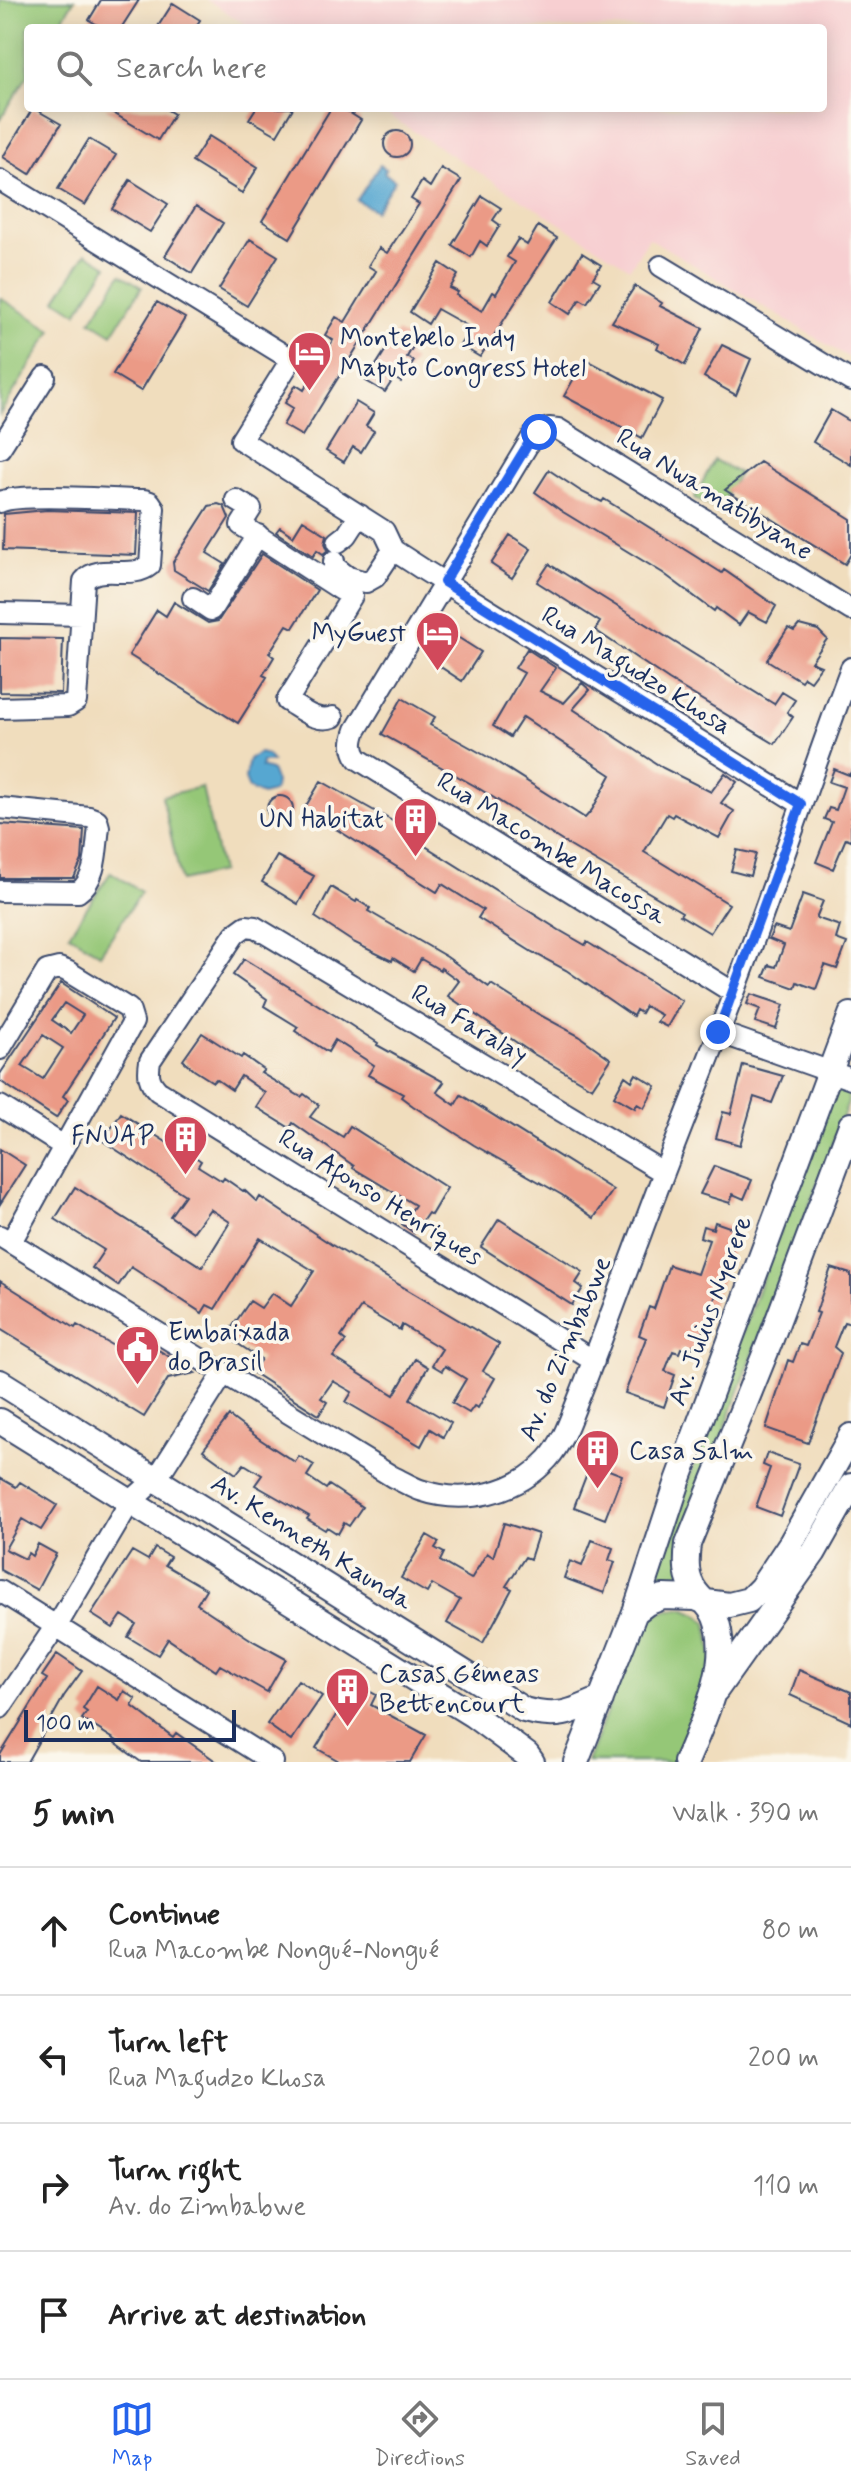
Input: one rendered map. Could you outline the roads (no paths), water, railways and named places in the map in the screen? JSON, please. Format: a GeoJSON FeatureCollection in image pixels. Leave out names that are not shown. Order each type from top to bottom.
{"type":"FeatureCollection","features":[{"type":"Feature","properties":{"kind":"main road","name":"Av. Julius Nyerere"},"geometry":{"type":"LineString","coordinates":[[576,1762],[635,1612],[683,1467],[841,1074],[851,1015]]}},
{"type":"Feature","properties":{"kind":"main road"},"geometry":{"type":"LineString","coordinates":[[715,1691],[720,1635],[717,1621],[692,1585],[686,1565],[688,1544],[769,1344],[851,1125]]}},
{"type":"Feature","properties":{"kind":"main road","name":"Av. Kenneth Kaunda"},"geometry":{"type":"LineString","coordinates":[[0,1382],[524,1710],[544,1715],[563,1715],[601,1699]]}},
{"type":"Feature","properties":{"kind":"main road"},"geometry":{"type":"LineString","coordinates":[[0,1421],[496,1732],[532,1762]]}},
{"type":"Feature","properties":{"kind":"main road"},"geometry":{"type":"LineString","coordinates":[[635,1612],[663,1597],[696,1598],[729,1605],[749,1600],[761,1588],[791,1543],[851,1436]]}},
{"type":"Feature","properties":{"kind":"main road"},"geometry":{"type":"LineString","coordinates":[[686,1762],[715,1691],[814,1552],[851,1486]]}},
{"type":"Feature","properties":{"kind":"street"},"geometry":{"type":"LineString","coordinates":[[0,180],[284,355],[289,363],[241,440],[384,531],[393,550],[375,577],[366,582],[344,583],[241,525],[251,509],[236,500]]}},
{"type":"Feature","properties":{"kind":"street"},"geometry":{"type":"LineString","coordinates":[[661,266],[851,381]]}},
{"type":"Feature","properties":{"kind":"street"},"geometry":{"type":"LineString","coordinates":[[0,448],[45,377]]}},
{"type":"Feature","properties":{"kind":"street","name":"Rua Nwamatibyane"},"geometry":{"type":"LineString","coordinates":[[444,582],[533,436],[549,428],[558,429],[851,610]]}},
{"type":"Feature","properties":{"kind":"street"},"geometry":{"type":"LineString","coordinates":[[0,502],[7,498],[26,497],[150,502],[154,514],[150,565],[138,572],[93,573],[84,581],[76,701],[68,706],[0,708]]}},
{"type":"Feature","properties":{"kind":"street"},"geometry":{"type":"LineString","coordinates":[[333,717],[328,720],[315,717],[287,701],[352,596],[334,566],[336,552],[360,515]]}},
{"type":"Feature","properties":{"kind":"street"},"geometry":{"type":"LineString","coordinates":[[193,598],[211,610],[258,535]]}},
{"type":"Feature","properties":{"kind":"street","name":"Rua Magudzo Khosa"},"geometry":{"type":"LineString","coordinates":[[393,550],[801,804]]}},
{"type":"Feature","properties":{"kind":"street","name":"Rua Macombe Macossa"},"geometry":{"type":"LineString","coordinates":[[444,582],[356,730],[352,741],[358,759],[734,993]]}},
{"type":"Feature","properties":{"kind":"street"},"geometry":{"type":"LineString","coordinates":[[0,613],[81,615]]}},
{"type":"Feature","properties":{"kind":"street","name":"Av. do Zimbabwe"},"geometry":{"type":"LineString","coordinates":[[6,1239],[393,1477],[420,1490],[457,1496],[483,1496],[524,1480],[547,1460],[560,1443],[594,1361],[663,1172],[734,993],[851,668]]}},
{"type":"Feature","properties":{"kind":"street"},"geometry":{"type":"LineString","coordinates":[[0,808],[89,817],[97,820],[99,827],[90,877],[78,892],[0,891]]}},
{"type":"Feature","properties":{"kind":"street","name":"Rua Faralay"},"geometry":{"type":"LineString","coordinates":[[148,1073],[150,1061],[235,934],[246,926],[255,927],[663,1172]]}},
{"type":"Feature","properties":{"kind":"street"},"geometry":{"type":"LineString","coordinates":[[0,1049],[47,971],[53,969],[67,971],[132,1013],[133,1022],[6,1239]]}},
{"type":"Feature","properties":{"kind":"street"},"geometry":{"type":"LineString","coordinates":[[718,1032],[841,1074]]}},
{"type":"Feature","properties":{"kind":"street","name":"Rua Afonso Henriques"},"geometry":{"type":"LineString","coordinates":[[148,1073],[150,1084],[158,1091],[594,1361]]}},
{"type":"Feature","properties":{"kind":"street"},"geometry":{"type":"LineString","coordinates":[[0,1106],[62,1145]]}},
{"type":"Feature","properties":{"kind":"street"},"geometry":{"type":"LineString","coordinates":[[0,1708],[112,1536],[130,1502],[157,1478],[224,1373]]}},
{"type":"Feature","properties":{"kind":"street"},"geometry":{"type":"LineString","coordinates":[[0,1591],[273,1762]]}},
{"type":"Feature","properties":{"kind":"water"},"geometry":{"type":"Polygon","coordinates":[[[380,165],[386,169],[384,173],[395,180],[375,211],[357,200],[380,165]]]}},
{"type":"Feature","properties":{"kind":"water"},"geometry":{"type":"Polygon","coordinates":[[[259,753],[267,755],[272,762],[262,762],[261,767],[271,770],[276,783],[273,792],[262,795],[249,789],[245,779],[249,759],[259,753]]]}},
{"type":"Feature","properties":{"kind":"place","name":"Montebelo Indy Maputo Congress Hotel"},"geometry":{"type":"Point","coordinates":[309,393]}},
{"type":"Feature","properties":{"kind":"place","name":"MyGuest"},"geometry":{"type":"Point","coordinates":[437,673]}},
{"type":"Feature","properties":{"kind":"place","name":"UN Habitat"},"geometry":{"type":"Point","coordinates":[415,859]}},
{"type":"Feature","properties":{"kind":"place","name":"FNUAP"},"geometry":{"type":"Point","coordinates":[185,1176]}},
{"type":"Feature","properties":{"kind":"place","name":"Embaixada do Brasil"},"geometry":{"type":"Point","coordinates":[137,1387]}},
{"type":"Feature","properties":{"kind":"place","name":"Casa Salm"},"geometry":{"type":"Point","coordinates":[598,1491]}},
{"type":"Feature","properties":{"kind":"place","name":"Casas Gémeas Bettencourt"},"geometry":{"type":"Point","coordinates":[348,1729]}}]}
